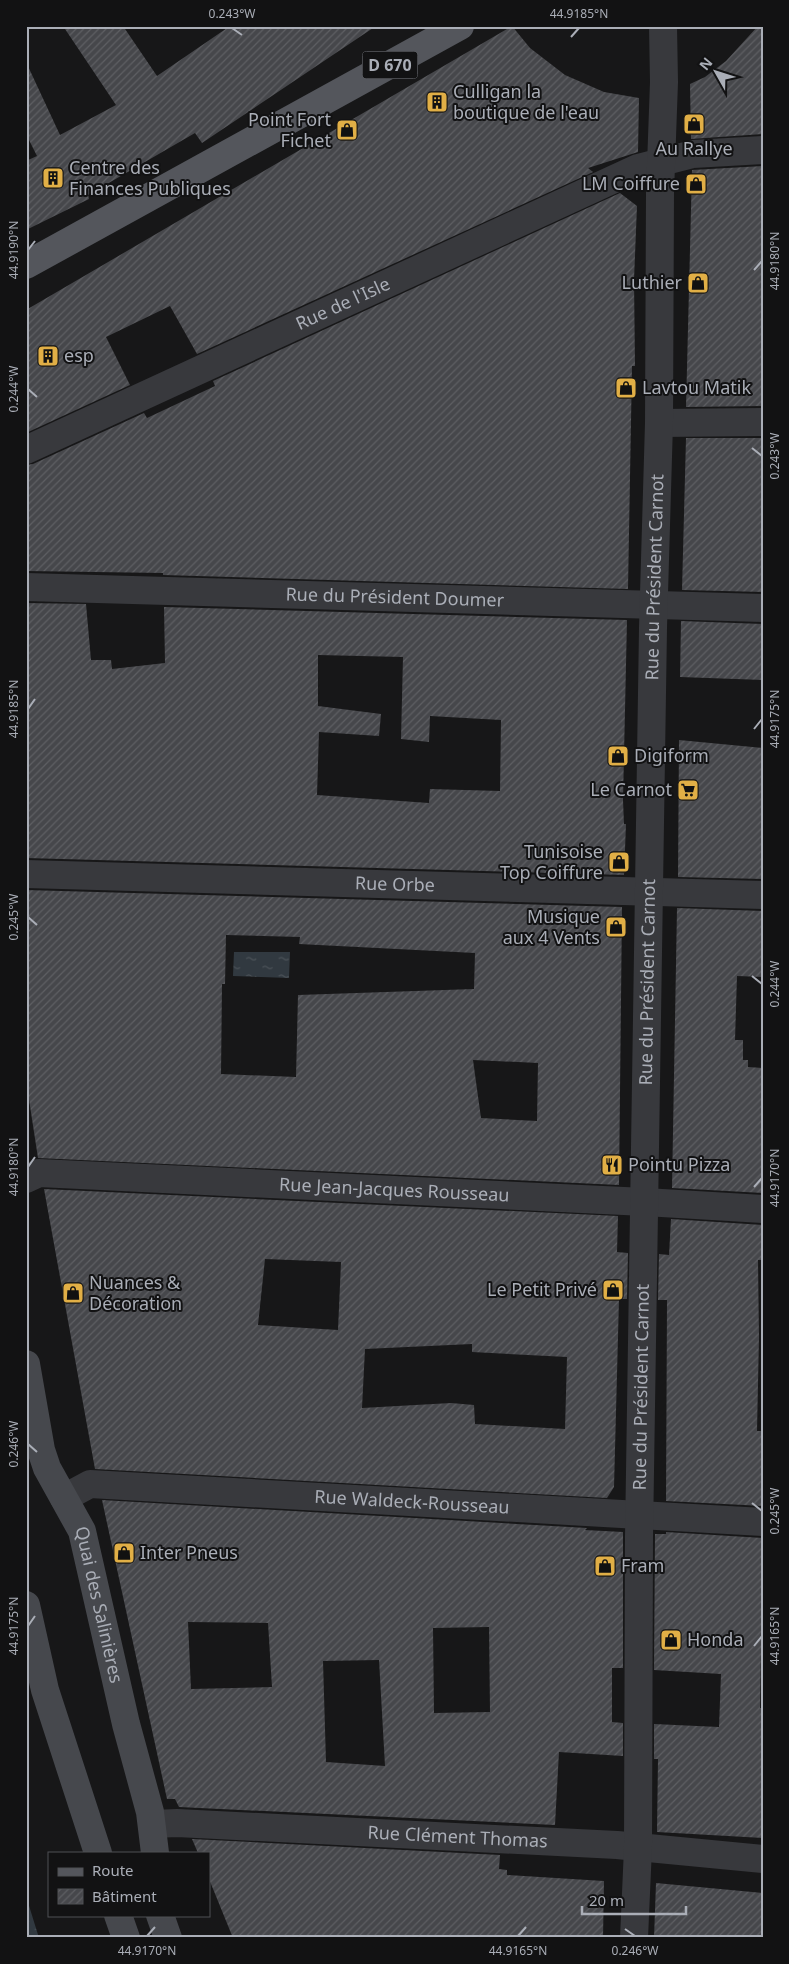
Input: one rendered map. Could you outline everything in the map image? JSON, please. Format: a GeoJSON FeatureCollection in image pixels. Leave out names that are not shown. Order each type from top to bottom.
{"type":"FeatureCollection","features":[{"type":"Feature","properties":{"kind":"main road","name":"D 670"},"geometry":{"type":"LineString","coordinates":[[319,104],[428,26]]}},
{"type":"Feature","properties":{"kind":"main road","name":"D 670"},"geometry":{"type":"LineString","coordinates":[[26,265],[460,26]]}},
{"type":"Feature","properties":{"kind":"street","name":"Rue du Président Carnot"},"geometry":{"type":"LineString","coordinates":[[634,1938],[638,1848],[639,1515],[653,604],[659,423],[663,26]]}},
{"type":"Feature","properties":{"kind":"street","name":"Rue de l'Isle"},"geometry":{"type":"LineString","coordinates":[[26,450],[638,168],[694,154],[763,150]]}},
{"type":"Feature","properties":{"kind":"street"},"geometry":{"type":"LineString","coordinates":[[659,423],[763,422]]}},
{"type":"Feature","properties":{"kind":"street","name":"Rue du Président Doumer"},"geometry":{"type":"LineString","coordinates":[[26,587],[763,608]]}},
{"type":"Feature","properties":{"kind":"street","name":"Rue Orbe"},"geometry":{"type":"LineString","coordinates":[[26,874],[763,895]]}},
{"type":"Feature","properties":{"kind":"street","name":"Rue Jean-Jacques Rousseau"},"geometry":{"type":"LineString","coordinates":[[26,1179],[39,1173],[763,1209]]}},
{"type":"Feature","properties":{"kind":"street","name":"Quai des Salinières"},"geometry":{"type":"LineString","coordinates":[[26,1364],[41,1450],[47,1468],[82,1531],[126,1724],[153,1824],[155,1852]]}},
{"type":"Feature","properties":{"kind":"street","name":"Rue Waldeck-Rousseau"},"geometry":{"type":"LineString","coordinates":[[64,1498],[90,1484],[763,1522]]}},
{"type":"Feature","properties":{"kind":"street"},"geometry":{"type":"LineString","coordinates":[[26,1604],[45,1690],[98,1852]]}},
{"type":"Feature","properties":{"kind":"street","name":"Rue Clément Thomas"},"geometry":{"type":"LineString","coordinates":[[153,1824],[176,1823],[638,1848],[763,1860]]}},
{"type":"Feature","properties":{"kind":"street"},"geometry":{"type":"LineString","coordinates":[[118,1916],[126,1938]]}},
{"type":"Feature","properties":{"kind":"street"},"geometry":{"type":"LineString","coordinates":[[160,1916],[168,1938]]}},
{"type":"Feature","properties":{"kind":"water"},"geometry":{"type":"Polygon","coordinates":[[[234,952],[290,952],[289,978],[233,976],[234,952]]]}},
{"type":"Feature","properties":{"kind":"water"},"geometry":{"type":"Polygon","coordinates":[[[26,1896],[39,1938],[26,1938],[26,1896]]]}},
{"type":"Feature","properties":{"kind":"building"},"geometry":{"type":"Polygon","coordinates":[[[63,26],[123,26],[157,76],[230,26],[376,26],[202,143],[195,133],[88,195],[89,199],[26,230],[26,161],[37,156],[26,134],[26,62],[60,135],[116,105],[63,26]]]}},
{"type":"Feature","properties":{"kind":"building"},"geometry":{"type":"Polygon","coordinates":[[[512,26],[530,48],[565,75],[604,92],[639,98],[638,152],[588,168],[593,172],[197,354],[170,306],[106,337],[130,385],[26,433],[26,310],[512,26]]]}},
{"type":"Feature","properties":{"kind":"building"},"geometry":{"type":"Polygon","coordinates":[[[758,26],[763,26],[763,134],[691,139],[690,84],[705,77],[726,61],[758,26]]]}},
{"type":"Feature","properties":{"kind":"building"},"geometry":{"type":"Polygon","coordinates":[[[763,166],[763,406],[686,407],[692,170],[763,166]]]}},
{"type":"Feature","properties":{"kind":"building"},"geometry":{"type":"Polygon","coordinates":[[[620,193],[637,206],[634,280],[635,366],[632,366],[628,589],[163,575],[163,573],[26,571],[26,465],[33,464],[144,413],[147,418],[215,386],[213,381],[620,193]]]}},
{"type":"Feature","properties":{"kind":"building"},"geometry":{"type":"Polygon","coordinates":[[[686,438],[763,438],[763,592],[682,590],[686,438]]]}},
{"type":"Feature","properties":{"kind":"building"},"geometry":{"type":"Polygon","coordinates":[[[26,603],[86,604],[91,660],[111,660],[112,669],[165,663],[164,607],[627,620],[623,800],[624,824],[626,824],[624,875],[26,858],[26,603]],[[318,655],[318,706],[381,714],[379,736],[319,732],[317,795],[429,803],[430,789],[500,791],[501,720],[430,716],[429,742],[401,739],[403,657],[318,655]]]}},
{"type":"Feature","properties":{"kind":"building"},"geometry":{"type":"Polygon","coordinates":[[[681,621],[763,624],[763,680],[680,677],[681,621]]]}},
{"type":"Feature","properties":{"kind":"building"},"geometry":{"type":"Polygon","coordinates":[[[679,740],[763,748],[763,879],[678,877],[679,740]]]}},
{"type":"Feature","properties":{"kind":"building"},"geometry":{"type":"Polygon","coordinates":[[[26,890],[622,907],[619,1185],[38,1158],[26,1080],[26,890]],[[226,935],[225,984],[222,984],[221,1074],[296,1077],[298,995],[474,989],[475,953],[299,944],[300,937],[226,935]],[[473,1060],[481,1118],[537,1121],[538,1063],[473,1060]]]}},
{"type":"Feature","properties":{"kind":"building"},"geometry":{"type":"Polygon","coordinates":[[[677,908],[763,911],[763,977],[737,976],[735,1040],[743,1040],[743,1060],[748,1060],[748,1067],[763,1068],[763,1193],[672,1188],[677,908]]]}},
{"type":"Feature","properties":{"kind":"building"},"geometry":{"type":"Polygon","coordinates":[[[44,1189],[618,1216],[617,1252],[628,1253],[627,1299],[619,1299],[614,1487],[607,1498],[95,1469],[44,1189]],[[265,1259],[258,1325],[338,1330],[341,1262],[265,1259]],[[472,1344],[365,1349],[362,1408],[451,1403],[474,1405],[475,1424],[565,1429],[567,1357],[472,1352],[472,1344]]]}},
{"type":"Feature","properties":{"kind":"building"},"geometry":{"type":"Polygon","coordinates":[[[671,1219],[763,1225],[763,1260],[758,1260],[757,1431],[763,1431],[763,1506],[666,1501],[667,1300],[658,1300],[659,1254],[669,1255],[671,1219]]]}},
{"type":"Feature","properties":{"kind":"building"},"geometry":{"type":"Polygon","coordinates":[[[102,1500],[587,1528],[585,1530],[623,1532],[623,1668],[612,1668],[612,1722],[623,1723],[623,1756],[559,1752],[555,1825],[179,1807],[175,1799],[167,1799],[102,1500]],[[188,1622],[191,1689],[272,1687],[268,1623],[188,1622]],[[489,1627],[433,1628],[434,1713],[490,1712],[489,1627]],[[379,1660],[323,1661],[326,1762],[385,1766],[379,1660]]]}},
{"type":"Feature","properties":{"kind":"building"},"geometry":{"type":"Polygon","coordinates":[[[666,1532],[763,1538],[760,1708],[763,1708],[763,1838],[657,1832],[658,1759],[654,1759],[654,1724],[719,1727],[721,1674],[654,1670],[655,1534],[666,1534],[666,1532]]]}},
{"type":"Feature","properties":{"kind":"building"},"geometry":{"type":"Polygon","coordinates":[[[192,1839],[500,1855],[499,1869],[507,1870],[507,1875],[604,1881],[603,1938],[233,1938],[210,1881],[210,1852],[198,1852],[192,1839]]]}},
{"type":"Feature","properties":{"kind":"building"},"geometry":{"type":"Polygon","coordinates":[[[656,1883],[763,1893],[763,1938],[654,1938],[656,1883]]]}},
{"type":"Feature","properties":{"kind":"place","name":"Culligan la boutique de l'eau"},"geometry":{"type":"Point","coordinates":[437,102]}},
{"type":"Feature","properties":{"kind":"place","name":"Au Rallye"},"geometry":{"type":"Point","coordinates":[694,124]}},
{"type":"Feature","properties":{"kind":"place","name":"Point Fort Fichet"},"geometry":{"type":"Point","coordinates":[347,130]}},
{"type":"Feature","properties":{"kind":"place","name":"Centre des Finances Publiques"},"geometry":{"type":"Point","coordinates":[53,178]}},
{"type":"Feature","properties":{"kind":"place","name":"LM Coiffure"},"geometry":{"type":"Point","coordinates":[696,184]}},
{"type":"Feature","properties":{"kind":"place","name":"Luthier"},"geometry":{"type":"Point","coordinates":[698,283]}},
{"type":"Feature","properties":{"kind":"place","name":"esp"},"geometry":{"type":"Point","coordinates":[48,356]}},
{"type":"Feature","properties":{"kind":"place","name":"Lavtou Matik"},"geometry":{"type":"Point","coordinates":[626,388]}},
{"type":"Feature","properties":{"kind":"place","name":"Digiform"},"geometry":{"type":"Point","coordinates":[618,756]}},
{"type":"Feature","properties":{"kind":"place","name":"Le Carnot"},"geometry":{"type":"Point","coordinates":[688,790]}},
{"type":"Feature","properties":{"kind":"place","name":"Tunisoise Top Coiffure"},"geometry":{"type":"Point","coordinates":[619,862]}},
{"type":"Feature","properties":{"kind":"place","name":"Musique aux 4 Vents"},"geometry":{"type":"Point","coordinates":[616,927]}},
{"type":"Feature","properties":{"kind":"place","name":"Pointu Pizza"},"geometry":{"type":"Point","coordinates":[612,1165]}},
{"type":"Feature","properties":{"kind":"place","name":"Le Petit Privé"},"geometry":{"type":"Point","coordinates":[613,1290]}},
{"type":"Feature","properties":{"kind":"place","name":"Nuances & Décoration"},"geometry":{"type":"Point","coordinates":[73,1293]}},
{"type":"Feature","properties":{"kind":"place","name":"Inter Pneus"},"geometry":{"type":"Point","coordinates":[124,1553]}},
{"type":"Feature","properties":{"kind":"place","name":"Fram"},"geometry":{"type":"Point","coordinates":[605,1566]}},
{"type":"Feature","properties":{"kind":"place","name":"Honda"},"geometry":{"type":"Point","coordinates":[671,1640]}}]}
